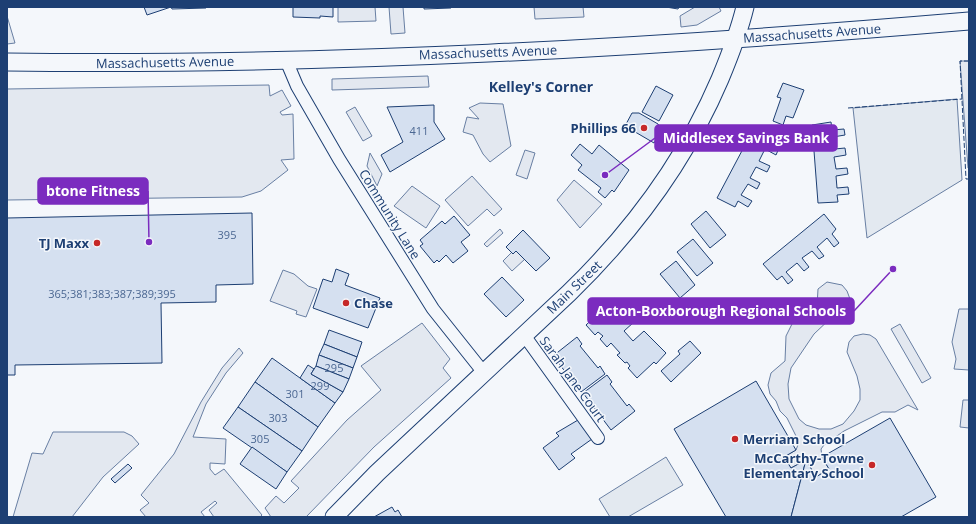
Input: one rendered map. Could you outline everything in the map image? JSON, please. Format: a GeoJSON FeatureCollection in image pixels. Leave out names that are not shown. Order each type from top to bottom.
{"type":"FeatureCollection","features":[{"type":"Feature","properties":{"kind":"main road","name":"Main Street"},"geometry":{"type":"LineString","coordinates":[[334,517],[377,473],[597,267],[647,206],[675,166],[702,118],[736,38],[744,7]]}},
{"type":"Feature","properties":{"kind":"main road","name":"Massachusetts Avenue"},"geometry":{"type":"LineString","coordinates":[[7,62],[145,63],[525,52],[969,21]]}},
{"type":"Feature","properties":{"kind":"street","name":"Community Lane"},"geometry":{"type":"LineString","coordinates":[[286,60],[297,86],[353,182],[412,277],[437,315],[484,373]]}},
{"type":"Feature","properties":{"kind":"street","name":"Sarah Jane Court"},"geometry":{"type":"LineString","coordinates":[[524,335],[598,438]]}},
{"type":"Feature","properties":{"kind":"shaded area"},"geometry":{"type":"Polygon","coordinates":[[[338,7],[375,7],[376,21],[338,22],[338,7]]]}},
{"type":"Feature","properties":{"kind":"shaded area"},"geometry":{"type":"Polygon","coordinates":[[[389,7],[403,7],[405,33],[391,34],[389,7]]]}},
{"type":"Feature","properties":{"kind":"shaded area"},"geometry":{"type":"Polygon","coordinates":[[[534,7],[583,7],[584,17],[535,19],[534,7]]]}},
{"type":"Feature","properties":{"kind":"shaded area"},"geometry":{"type":"Polygon","coordinates":[[[695,7],[719,7],[721,11],[697,25],[681,27],[680,16],[695,7]]]}},
{"type":"Feature","properties":{"kind":"shaded area"},"geometry":{"type":"Polygon","coordinates":[[[7,16],[15,43],[7,44],[7,16]]]}},
{"type":"Feature","properties":{"kind":"shaded area"},"geometry":{"type":"Polygon","coordinates":[[[960,61],[969,61],[969,168],[968,168],[960,61]]]}},
{"type":"Feature","properties":{"kind":"shaded area"},"geometry":{"type":"Polygon","coordinates":[[[428,76],[429,87],[332,90],[332,79],[428,76]]]}},
{"type":"Feature","properties":{"kind":"shaded area"},"geometry":{"type":"Polygon","coordinates":[[[269,85],[270,96],[282,90],[291,106],[280,112],[282,115],[293,114],[294,159],[281,160],[288,170],[261,191],[242,197],[7,200],[7,89],[269,85]]]}},
{"type":"Feature","properties":{"kind":"shaded area"},"geometry":{"type":"Polygon","coordinates":[[[957,99],[962,180],[867,238],[853,108],[957,99]]]}},
{"type":"Feature","properties":{"kind":"shaded area"},"geometry":{"type":"Polygon","coordinates":[[[480,103],[503,104],[511,146],[490,162],[483,154],[473,135],[463,132],[467,117],[479,119],[469,108],[480,103]]]}},
{"type":"Feature","properties":{"kind":"shaded area"},"geometry":{"type":"Polygon","coordinates":[[[355,107],[372,136],[363,141],[346,112],[355,107]]]}},
{"type":"Feature","properties":{"kind":"shaded area"},"geometry":{"type":"Polygon","coordinates":[[[525,150],[535,153],[527,179],[516,175],[525,150]]]}},
{"type":"Feature","properties":{"kind":"shaded area"},"geometry":{"type":"Polygon","coordinates":[[[370,153],[382,174],[377,186],[367,166],[370,153]]]}},
{"type":"Feature","properties":{"kind":"shaded area"},"geometry":{"type":"Polygon","coordinates":[[[472,176],[502,209],[494,216],[487,209],[468,226],[445,200],[472,176]]]}},
{"type":"Feature","properties":{"kind":"shaded area"},"geometry":{"type":"Polygon","coordinates":[[[574,180],[602,204],[580,228],[557,200],[574,180]]]}},
{"type":"Feature","properties":{"kind":"shaded area"},"geometry":{"type":"Polygon","coordinates":[[[412,186],[440,206],[426,228],[394,206],[412,186]]]}},
{"type":"Feature","properties":{"kind":"shaded area"},"geometry":{"type":"Polygon","coordinates":[[[500,229],[503,233],[487,247],[484,244],[500,229]]]}},
{"type":"Feature","properties":{"kind":"shaded area"},"geometry":{"type":"Polygon","coordinates":[[[515,249],[525,259],[512,271],[503,261],[515,249]]]}},
{"type":"Feature","properties":{"kind":"shaded area"},"geometry":{"type":"Polygon","coordinates":[[[283,270],[294,274],[308,286],[317,289],[306,317],[296,314],[297,311],[270,301],[283,270]]]}},
{"type":"Feature","properties":{"kind":"shaded area"},"geometry":{"type":"Polygon","coordinates":[[[827,282],[842,285],[847,291],[850,299],[847,306],[841,312],[833,316],[814,334],[791,368],[788,384],[789,399],[799,419],[806,425],[819,429],[831,429],[843,424],[854,411],[860,400],[860,389],[857,376],[847,352],[849,342],[854,336],[863,334],[870,335],[876,339],[918,410],[908,405],[895,412],[882,412],[844,431],[824,445],[821,449],[822,457],[829,469],[816,477],[806,460],[791,468],[784,457],[796,450],[799,442],[787,418],[780,411],[776,401],[770,394],[768,385],[771,373],[785,361],[786,336],[793,322],[802,313],[817,307],[818,289],[827,282]]]}},
{"type":"Feature","properties":{"kind":"shaded area"},"geometry":{"type":"Polygon","coordinates":[[[959,309],[969,309],[969,370],[954,369],[956,359],[952,342],[959,309]]]}},
{"type":"Feature","properties":{"kind":"shaded area"},"geometry":{"type":"Polygon","coordinates":[[[422,323],[450,359],[443,368],[451,378],[374,447],[306,517],[271,517],[265,508],[276,496],[284,503],[299,488],[291,481],[347,420],[381,390],[361,366],[422,323]]]}},
{"type":"Feature","properties":{"kind":"shaded area"},"geometry":{"type":"Polygon","coordinates":[[[900,324],[931,378],[922,383],[891,329],[900,324]]]}},
{"type":"Feature","properties":{"kind":"shaded area"},"geometry":{"type":"Polygon","coordinates":[[[239,348],[243,353],[226,373],[206,404],[193,437],[226,439],[225,464],[210,463],[210,469],[215,475],[224,469],[262,515],[260,517],[214,517],[209,510],[217,503],[215,501],[201,512],[205,517],[146,517],[140,510],[149,503],[141,495],[174,454],[201,402],[222,368],[239,348]]]}},
{"type":"Feature","properties":{"kind":"shaded area"},"geometry":{"type":"Polygon","coordinates":[[[963,400],[969,400],[969,428],[960,427],[963,400]]]}},
{"type":"Feature","properties":{"kind":"shaded area"},"geometry":{"type":"Polygon","coordinates":[[[53,432],[124,432],[132,436],[139,444],[103,477],[72,517],[13,517],[32,453],[43,454],[53,432]]]}},
{"type":"Feature","properties":{"kind":"shaded area"},"geometry":{"type":"Polygon","coordinates":[[[666,457],[683,485],[628,517],[610,517],[599,499],[666,457]]]}},
{"type":"Feature","properties":{"kind":"building"},"geometry":{"type":"Polygon","coordinates":[[[144,7],[171,7],[147,15],[144,7]]]}},
{"type":"Feature","properties":{"kind":"building"},"geometry":{"type":"Polygon","coordinates":[[[171,7],[206,7],[206,8],[172,9],[171,7]]]}},
{"type":"Feature","properties":{"kind":"building"},"geometry":{"type":"Polygon","coordinates":[[[293,7],[333,7],[333,17],[293,17],[293,7]]]}},
{"type":"Feature","properties":{"kind":"building"},"geometry":{"type":"Polygon","coordinates":[[[424,7],[451,7],[451,8],[424,9],[424,7]]]}},
{"type":"Feature","properties":{"kind":"building"},"geometry":{"type":"Polygon","coordinates":[[[666,7],[679,7],[678,9],[666,7]]]}},
{"type":"Feature","properties":{"kind":"building"},"geometry":{"type":"Polygon","coordinates":[[[783,83],[804,90],[793,118],[786,116],[783,125],[773,121],[781,98],[777,97],[783,83]]]}},
{"type":"Feature","properties":{"kind":"building","name":"Phillips 66"},"geometry":{"type":"Polygon","coordinates":[[[656,86],[673,95],[659,121],[642,112],[656,86]]]}},
{"type":"Feature","properties":{"kind":"building"},"geometry":{"type":"Polygon","coordinates":[[[434,105],[434,122],[445,139],[390,172],[381,155],[403,142],[387,107],[434,105]]]}},
{"type":"Feature","properties":{"kind":"building","name":"Phillips 66"},"geometry":{"type":"Polygon","coordinates":[[[632,113],[639,113],[658,124],[662,130],[654,143],[625,126],[632,113]]]}},
{"type":"Feature","properties":{"kind":"building"},"geometry":{"type":"Polygon","coordinates":[[[831,122],[832,130],[844,129],[845,135],[833,137],[835,149],[845,148],[846,155],[834,157],[836,169],[847,168],[848,174],[836,176],[837,188],[848,187],[849,194],[837,195],[838,202],[818,203],[812,125],[831,122]]]}},
{"type":"Feature","properties":{"kind":"building"},"geometry":{"type":"Polygon","coordinates":[[[754,128],[771,138],[769,143],[779,148],[776,155],[765,149],[759,161],[770,166],[767,172],[756,167],[750,178],[760,183],[757,189],[748,184],[741,195],[752,201],[748,207],[738,201],[735,207],[717,198],[754,128]]]}},
{"type":"Feature","properties":{"kind":"building"},"geometry":{"type":"Polygon","coordinates":[[[580,144],[592,154],[599,145],[629,170],[614,192],[612,190],[605,198],[598,192],[601,188],[578,170],[582,165],[571,155],[580,144]]]}},
{"type":"Feature","properties":{"kind":"building"},"geometry":{"type":"Polygon","coordinates":[[[706,211],[726,235],[710,248],[691,224],[706,211]]]}},
{"type":"Feature","properties":{"kind":"building"},"geometry":{"type":"Polygon","coordinates":[[[252,213],[253,284],[216,285],[216,302],[161,303],[162,363],[15,365],[15,375],[7,375],[7,218],[252,213]]]}},
{"type":"Feature","properties":{"kind":"building"},"geometry":{"type":"Polygon","coordinates":[[[824,214],[836,229],[832,234],[839,243],[834,247],[827,238],[817,247],[824,256],[819,259],[812,251],[802,258],[809,267],[804,271],[797,263],[786,272],[793,280],[788,284],[782,276],[777,280],[763,264],[824,214]]]}},
{"type":"Feature","properties":{"kind":"building"},"geometry":{"type":"Polygon","coordinates":[[[454,216],[470,235],[461,242],[468,251],[453,263],[446,255],[439,262],[437,260],[434,263],[420,246],[423,244],[420,240],[442,221],[445,224],[454,216]]]}},
{"type":"Feature","properties":{"kind":"building"},"geometry":{"type":"Polygon","coordinates":[[[523,230],[550,258],[536,271],[516,251],[513,254],[506,247],[523,230]]]}},
{"type":"Feature","properties":{"kind":"building"},"geometry":{"type":"Polygon","coordinates":[[[693,239],[713,263],[697,276],[677,252],[693,239]]]}},
{"type":"Feature","properties":{"kind":"building"},"geometry":{"type":"Polygon","coordinates":[[[676,261],[695,285],[680,298],[660,274],[676,261]]]}},
{"type":"Feature","properties":{"kind":"building","name":"Chase"},"geometry":{"type":"Polygon","coordinates":[[[336,269],[349,274],[345,285],[380,298],[368,328],[313,308],[323,279],[332,282],[336,269]]]}},
{"type":"Feature","properties":{"kind":"building"},"geometry":{"type":"Polygon","coordinates":[[[502,277],[524,300],[506,317],[484,294],[502,277]]]}},
{"type":"Feature","properties":{"kind":"building"},"geometry":{"type":"Polygon","coordinates":[[[615,298],[634,322],[624,331],[633,341],[644,331],[666,353],[656,364],[654,362],[637,378],[628,368],[630,366],[627,362],[625,363],[617,355],[620,353],[611,343],[607,347],[600,339],[603,336],[598,332],[595,335],[586,325],[615,298]]]}},
{"type":"Feature","properties":{"kind":"building"},"geometry":{"type":"Polygon","coordinates":[[[329,330],[362,342],[357,357],[324,344],[329,330]]]}},
{"type":"Feature","properties":{"kind":"building"},"geometry":{"type":"Polygon","coordinates":[[[577,337],[582,344],[580,346],[598,368],[600,366],[605,374],[581,392],[553,356],[577,337]]]}},
{"type":"Feature","properties":{"kind":"building"},"geometry":{"type":"Polygon","coordinates":[[[690,341],[701,353],[671,382],[661,371],[680,354],[678,351],[690,341]]]}},
{"type":"Feature","properties":{"kind":"building"},"geometry":{"type":"Polygon","coordinates":[[[324,344],[357,357],[353,368],[319,355],[324,344]]]}},
{"type":"Feature","properties":{"kind":"building"},"geometry":{"type":"Polygon","coordinates":[[[319,355],[353,368],[349,379],[316,366],[319,355]]]}},
{"type":"Feature","properties":{"kind":"building"},"geometry":{"type":"Polygon","coordinates":[[[272,358],[335,403],[318,427],[255,382],[272,358]]]}},
{"type":"Feature","properties":{"kind":"building"},"geometry":{"type":"Polygon","coordinates":[[[308,365],[314,369],[311,374],[343,392],[335,403],[300,378],[308,365]]]}},
{"type":"Feature","properties":{"kind":"building"},"geometry":{"type":"Polygon","coordinates":[[[316,366],[349,379],[343,392],[311,374],[316,366]]]}},
{"type":"Feature","properties":{"kind":"building"},"geometry":{"type":"Polygon","coordinates":[[[607,375],[612,382],[610,384],[627,406],[629,404],[635,411],[611,430],[583,393],[607,375]]]}},
{"type":"Feature","properties":{"kind":"building","name":"Merriam School"},"geometry":{"type":"Polygon","coordinates":[[[756,381],[796,450],[784,457],[791,468],[806,460],[791,517],[726,517],[674,429],[756,381]]]}},
{"type":"Feature","properties":{"kind":"building"},"geometry":{"type":"Polygon","coordinates":[[[255,382],[318,427],[302,451],[238,407],[255,382]]]}},
{"type":"Feature","properties":{"kind":"building"},"geometry":{"type":"Polygon","coordinates":[[[238,407],[302,451],[287,472],[223,428],[238,407]]]}},
{"type":"Feature","properties":{"kind":"building","name":"McCarthy-Towne Elementary School"},"geometry":{"type":"Polygon","coordinates":[[[890,418],[936,497],[901,517],[791,517],[806,460],[816,477],[829,469],[822,457],[890,418]]]}},
{"type":"Feature","properties":{"kind":"building"},"geometry":{"type":"Polygon","coordinates":[[[578,420],[592,439],[571,454],[575,458],[559,470],[543,448],[559,436],[556,433],[578,420]]]}},
{"type":"Feature","properties":{"kind":"building"},"geometry":{"type":"Polygon","coordinates":[[[252,447],[287,472],[276,489],[240,464],[252,447]]]}},
{"type":"Feature","properties":{"kind":"building"},"geometry":{"type":"Polygon","coordinates":[[[128,464],[132,468],[115,483],[111,479],[128,464]]]}},
{"type":"Feature","properties":{"kind":"building"},"geometry":{"type":"Polygon","coordinates":[[[392,507],[395,512],[398,510],[402,517],[374,517],[392,507]]]}},
{"type":"Feature","properties":{"kind":"fence"},"geometry":{"type":"LineString","coordinates":[[969,61],[960,61],[966,179],[969,179]]}},
{"type":"Feature","properties":{"kind":"fence"},"geometry":{"type":"LineString","coordinates":[[848,108],[962,99]]}},
{"type":"Feature","properties":{"kind":"place","name":"Phillips 66"},"geometry":{"type":"Point","coordinates":[644,128]}},
{"type":"Feature","properties":{"kind":"place","name":"Middlesex Savings Bank"},"geometry":{"type":"Point","coordinates":[605,175]}},
{"type":"Feature","properties":{"kind":"place","name":"btone Fitness"},"geometry":{"type":"Point","coordinates":[149,242]}},
{"type":"Feature","properties":{"kind":"place","name":"TJ Maxx"},"geometry":{"type":"Point","coordinates":[97,243]}},
{"type":"Feature","properties":{"kind":"place","name":"Acton-Boxborough Regional Schools"},"geometry":{"type":"Point","coordinates":[893,269]}},
{"type":"Feature","properties":{"kind":"place","name":"Chase"},"geometry":{"type":"Point","coordinates":[346,303]}},
{"type":"Feature","properties":{"kind":"place","name":"Merriam School"},"geometry":{"type":"Point","coordinates":[735,439]}},
{"type":"Feature","properties":{"kind":"place","name":"McCarthy-Towne Elementary School"},"geometry":{"type":"Point","coordinates":[872,465]}},
{"type":"Feature","properties":{"kind":"district","name":"Kelley's Corner"},"geometry":{"type":"Point","coordinates":[541,86]}}]}
